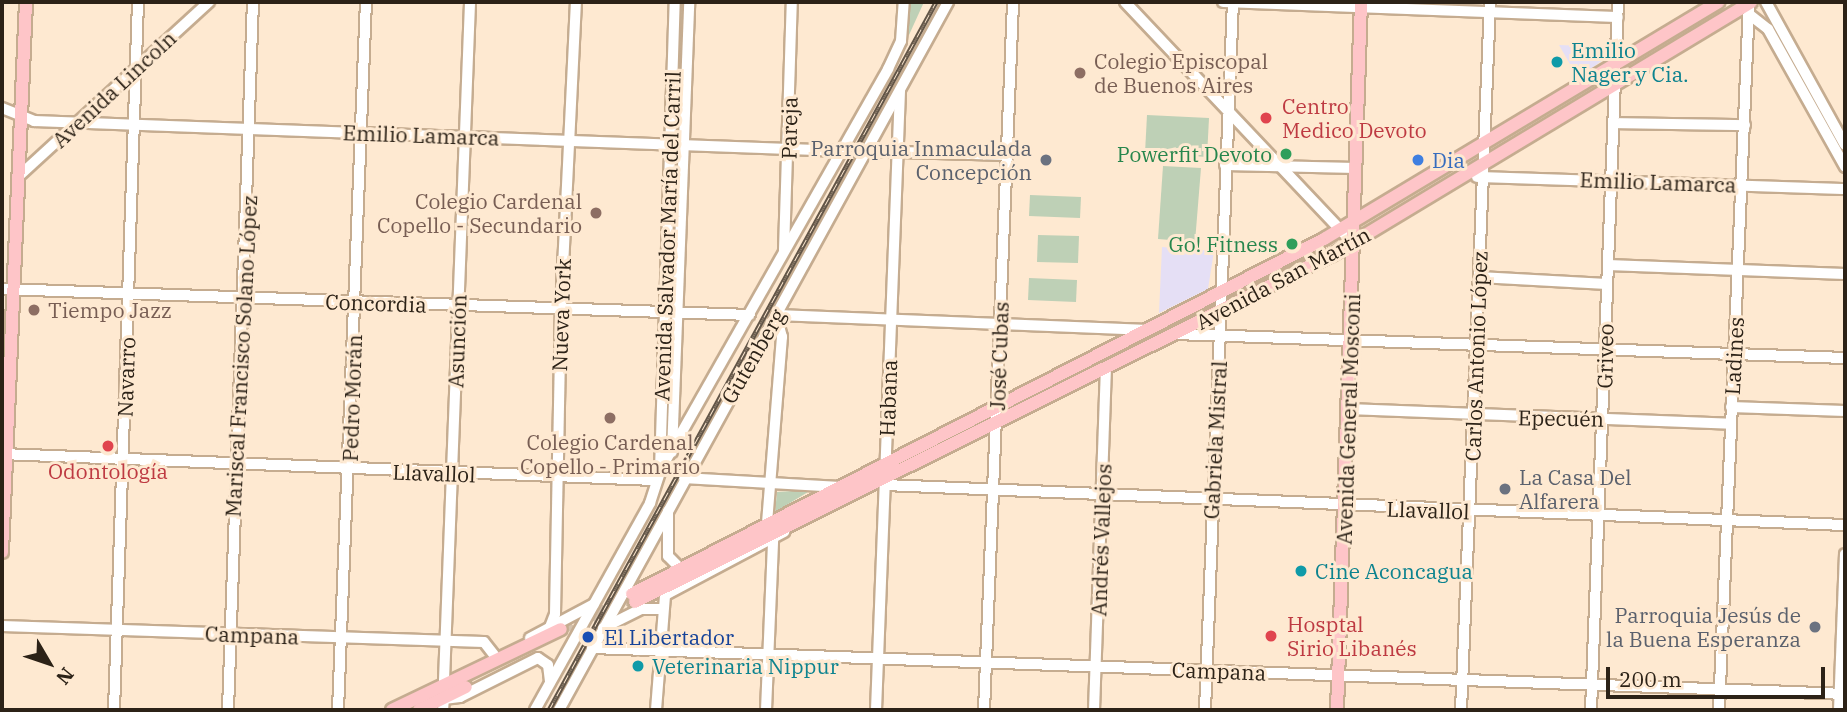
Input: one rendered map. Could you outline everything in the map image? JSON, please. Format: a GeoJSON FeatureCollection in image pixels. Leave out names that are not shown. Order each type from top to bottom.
{"type":"FeatureCollection","features":[{"type":"Feature","properties":{"kind":"main road"},"geometry":{"type":"LineString","coordinates":[[2,552],[8,289],[19,176],[26,2]]}},
{"type":"Feature","properties":{"kind":"main road","name":"Avenida San Martín"},"geometry":{"type":"LineString","coordinates":[[630,595],[1354,222],[1718,2]]}},
{"type":"Feature","properties":{"kind":"main road","name":"Avenida General Mosconi"},"geometry":{"type":"LineString","coordinates":[[1337,710],[1352,338],[1361,5]]}},
{"type":"Feature","properties":{"kind":"main road","name":"Avenida San Martín"},"geometry":{"type":"LineString","coordinates":[[630,595],[885,482],[1353,243],[1478,174],[1615,84],[1750,6]]}},
{"type":"Feature","properties":{"kind":"main road"},"geometry":{"type":"LineString","coordinates":[[419,704],[559,631]]}},
{"type":"Feature","properties":{"kind":"main road"},"geometry":{"type":"LineString","coordinates":[[392,710],[419,704],[444,705],[559,631]]}},
{"type":"Feature","properties":{"kind":"street","name":"Navarro"},"geometry":{"type":"LineString","coordinates":[[114,710],[138,2]]}},
{"type":"Feature","properties":{"kind":"street","name":"Avenida Lincoln"},"geometry":{"type":"LineString","coordinates":[[19,176],[80,122],[136,66],[209,2]]}},
{"type":"Feature","properties":{"kind":"street","name":"Mariscal Francisco Solano López"},"geometry":{"type":"LineString","coordinates":[[228,710],[235,465],[251,129],[253,2]]}},
{"type":"Feature","properties":{"kind":"street","name":"Pedro Morán"},"geometry":{"type":"LineString","coordinates":[[338,710],[350,470],[366,2]]}},
{"type":"Feature","properties":{"kind":"street","name":"Asunción"},"geometry":{"type":"LineString","coordinates":[[444,680],[470,2]]}},
{"type":"Feature","properties":{"kind":"street","name":"Nueva York"},"geometry":{"type":"LineString","coordinates":[[559,631],[555,614],[561,308],[576,2]]}},
{"type":"Feature","properties":{"kind":"street","name":"Avenida Salvador María del Carril"},"geometry":{"type":"LineString","coordinates":[[658,475],[675,2]]}},
{"type":"Feature","properties":{"kind":"street","name":"Avenida Salvador María del Carril"},"geometry":{"type":"LineString","coordinates":[[671,453],[689,2]]}},
{"type":"Feature","properties":{"kind":"street","name":"Pareja"},"geometry":{"type":"LineString","coordinates":[[784,254],[792,2]]}},
{"type":"Feature","properties":{"kind":"street","name":"Gutenberg"},"geometry":{"type":"LineString","coordinates":[[535,710],[594,604],[658,475],[844,151],[899,46],[904,2]]}},
{"type":"Feature","properties":{"kind":"street","name":"Gutenberg"},"geometry":{"type":"LineString","coordinates":[[559,710],[602,628],[630,595],[684,478],[948,2]]}},
{"type":"Feature","properties":{"kind":"street","name":"José Cubas"},"geometry":{"type":"LineString","coordinates":[[984,710],[1013,2]]}},
{"type":"Feature","properties":{"kind":"street"},"geometry":{"type":"LineString","coordinates":[[1125,2],[1353,243]]}},
{"type":"Feature","properties":{"kind":"street"},"geometry":{"type":"LineString","coordinates":[[1223,2],[1489,7],[1618,17]]}},
{"type":"Feature","properties":{"kind":"street","name":"Gabriela Mistral"},"geometry":{"type":"LineString","coordinates":[[1205,710],[1233,2]]}},
{"type":"Feature","properties":{"kind":"street","name":"Griveo"},"geometry":{"type":"LineString","coordinates":[[1591,710],[1618,2]]}},
{"type":"Feature","properties":{"kind":"street"},"geometry":{"type":"LineString","coordinates":[[1766,2],[1845,145]]}},
{"type":"Feature","properties":{"kind":"street"},"geometry":{"type":"LineString","coordinates":[[1750,6],[1768,29],[1845,167]]}},
{"type":"Feature","properties":{"kind":"street","name":"Ladines"},"geometry":{"type":"LineString","coordinates":[[1719,710],[1750,6]]}},
{"type":"Feature","properties":{"kind":"street","name":"Carlos Antonio López"},"geometry":{"type":"LineString","coordinates":[[1461,710],[1479,277],[1478,174],[1489,7]]}},
{"type":"Feature","properties":{"kind":"street","name":"Habana"},"geometry":{"type":"LineString","coordinates":[[876,710],[895,152],[900,86]]}},
{"type":"Feature","properties":{"kind":"street","name":"Emilio Lamarca"},"geometry":{"type":"LineString","coordinates":[[2,108],[34,121],[134,122],[251,129],[844,151]]}},
{"type":"Feature","properties":{"kind":"street"},"geometry":{"type":"LineString","coordinates":[[1614,123],[1745,125]]}},
{"type":"Feature","properties":{"kind":"street"},"geometry":{"type":"LineString","coordinates":[[865,151],[1007,155]]}},
{"type":"Feature","properties":{"kind":"street"},"geometry":{"type":"LineString","coordinates":[[1225,165],[1356,168]]}},
{"type":"Feature","properties":{"kind":"street","name":"Emilio Lamarca"},"geometry":{"type":"LineString","coordinates":[[1478,174],[1845,189]]}},
{"type":"Feature","properties":{"kind":"street"},"geometry":{"type":"LineString","coordinates":[[1608,265],[1845,274]]}},
{"type":"Feature","properties":{"kind":"street"},"geometry":{"type":"LineString","coordinates":[[1479,277],[1607,285]]}},
{"type":"Feature","properties":{"kind":"street","name":"Concordia"},"geometry":{"type":"LineString","coordinates":[[8,289],[750,315]]}},
{"type":"Feature","properties":{"kind":"street"},"geometry":{"type":"LineString","coordinates":[[771,522],[782,337],[776,315],[891,322],[1144,330]]}},
{"type":"Feature","properties":{"kind":"street"},"geometry":{"type":"LineString","coordinates":[[1175,334],[1605,347],[1845,358]]}},
{"type":"Feature","properties":{"kind":"street","name":"Andrés Vallejos"},"geometry":{"type":"LineString","coordinates":[[1094,710],[1104,497],[1106,369]]}},
{"type":"Feature","properties":{"kind":"street"},"geometry":{"type":"LineString","coordinates":[[1731,407],[1845,411]]}},
{"type":"Feature","properties":{"kind":"street","name":"Epecuén"},"geometry":{"type":"LineString","coordinates":[[1349,409],[1473,416],[1731,424]]}},
{"type":"Feature","properties":{"kind":"street","name":"Llavallol"},"geometry":{"type":"LineString","coordinates":[[4,455],[350,470],[558,476],[658,475]]}},
{"type":"Feature","properties":{"kind":"street"},"geometry":{"type":"LineString","coordinates":[[684,478],[840,487]]}},
{"type":"Feature","properties":{"kind":"street","name":"Llavallol"},"geometry":{"type":"LineString","coordinates":[[885,482],[993,493],[1845,525]]}},
{"type":"Feature","properties":{"kind":"street"},"geometry":{"type":"LineString","coordinates":[[668,509],[668,556],[677,565]]}},
{"type":"Feature","properties":{"kind":"street","name":"Avenida San Martín"},"geometry":{"type":"LineString","coordinates":[[630,595],[677,565],[771,522]]}},
{"type":"Feature","properties":{"kind":"street","name":"Avenida San Martín"},"geometry":{"type":"LineString","coordinates":[[661,609],[669,592],[773,540],[797,522]]}},
{"type":"Feature","properties":{"kind":"street"},"geometry":{"type":"LineString","coordinates":[[766,710],[773,540]]}},
{"type":"Feature","properties":{"kind":"street"},"geometry":{"type":"LineString","coordinates":[[1839,710],[1842,694],[1845,554]]}},
{"type":"Feature","properties":{"kind":"street"},"geometry":{"type":"LineString","coordinates":[[419,704],[444,680],[494,656],[559,631],[594,604]]}},
{"type":"Feature","properties":{"kind":"street"},"geometry":{"type":"LineString","coordinates":[[602,628],[641,609],[661,609],[656,710]]}},
{"type":"Feature","properties":{"kind":"street","name":"Campana"},"geometry":{"type":"LineString","coordinates":[[2,626],[484,642],[494,656]]}},
{"type":"Feature","properties":{"kind":"street","name":"Campana"},"geometry":{"type":"LineString","coordinates":[[592,648],[879,656],[1842,694]]}},
{"type":"Feature","properties":{"kind":"street"},"geometry":{"type":"LineString","coordinates":[[444,705],[532,660],[544,660],[550,681]]}},
{"type":"Feature","properties":{"kind":"shaded area"},"geometry":{"type":"Polygon","coordinates":[[[1559,45],[1607,47],[1607,57],[1578,78],[1559,45]]]}},
{"type":"Feature","properties":{"kind":"shaded area"},"geometry":{"type":"Polygon","coordinates":[[[1162,247],[1214,251],[1208,289],[1159,313],[1162,247]]]}},
{"type":"Feature","properties":{"kind":"green space"},"geometry":{"type":"Polygon","coordinates":[[[675,2],[689,2],[672,424],[661,423],[675,2]]]}},
{"type":"Feature","properties":{"kind":"green space"},"geometry":{"type":"Polygon","coordinates":[[[909,2],[924,2],[909,35],[906,34],[909,2]]]}},
{"type":"Feature","properties":{"kind":"green space"},"geometry":{"type":"Polygon","coordinates":[[[1147,115],[1209,118],[1207,157],[1145,153],[1147,115]]]}},
{"type":"Feature","properties":{"kind":"green space"},"geometry":{"type":"Polygon","coordinates":[[[1163,166],[1201,168],[1195,242],[1158,239],[1163,166]]]}},
{"type":"Feature","properties":{"kind":"green space"},"geometry":{"type":"Polygon","coordinates":[[[1030,195],[1081,197],[1080,218],[1029,216],[1030,195]]]}},
{"type":"Feature","properties":{"kind":"green space"},"geometry":{"type":"Polygon","coordinates":[[[1038,235],[1079,236],[1078,263],[1037,262],[1038,235]]]}},
{"type":"Feature","properties":{"kind":"green space"},"geometry":{"type":"Polygon","coordinates":[[[1029,278],[1077,280],[1076,302],[1028,300],[1029,278]]]}},
{"type":"Feature","properties":{"kind":"green space"},"geometry":{"type":"Polygon","coordinates":[[[777,492],[808,492],[775,512],[777,492]]]}},
{"type":"Feature","properties":{"kind":"tunnel"},"geometry":{"type":"LineString","coordinates":[[561,629],[625,597]]}},
{"type":"Feature","properties":{"kind":"tunnel"},"geometry":{"type":"LineString","coordinates":[[578,630],[635,602]]}},
{"type":"Feature","properties":{"kind":"railway"},"geometry":{"type":"LineString","coordinates":[[549,710],[936,2]]}},
{"type":"Feature","properties":{"kind":"place","name":"Emilio Nager y Cia."},"geometry":{"type":"Point","coordinates":[1557,62]}},
{"type":"Feature","properties":{"kind":"place","name":"Colegio Episcopal de Buenos Aires"},"geometry":{"type":"Point","coordinates":[1080,73]}},
{"type":"Feature","properties":{"kind":"place","name":"Centro Medico Devoto"},"geometry":{"type":"Point","coordinates":[1266,118]}},
{"type":"Feature","properties":{"kind":"place","name":"Powerfit Devoto"},"geometry":{"type":"Point","coordinates":[1286,154]}},
{"type":"Feature","properties":{"kind":"place","name":"Parroquia Inmaculada Concepción"},"geometry":{"type":"Point","coordinates":[1046,160]}},
{"type":"Feature","properties":{"kind":"place","name":"Dia"},"geometry":{"type":"Point","coordinates":[1418,160]}},
{"type":"Feature","properties":{"kind":"place","name":"Colegio Cardenal Copello - Secundario"},"geometry":{"type":"Point","coordinates":[596,213]}},
{"type":"Feature","properties":{"kind":"place","name":"Go! Fitness"},"geometry":{"type":"Point","coordinates":[1292,244]}},
{"type":"Feature","properties":{"kind":"place","name":"Tiempo Jazz"},"geometry":{"type":"Point","coordinates":[34,310]}},
{"type":"Feature","properties":{"kind":"place","name":"Colegio Cardenal Copello - Primario"},"geometry":{"type":"Point","coordinates":[610,418]}},
{"type":"Feature","properties":{"kind":"place","name":"Odontología"},"geometry":{"type":"Point","coordinates":[108,446]}},
{"type":"Feature","properties":{"kind":"place","name":"La Casa Del Alfarera"},"geometry":{"type":"Point","coordinates":[1505,489]}},
{"type":"Feature","properties":{"kind":"place","name":"Cine Aconcagua"},"geometry":{"type":"Point","coordinates":[1301,571]}},
{"type":"Feature","properties":{"kind":"place","name":"Parroquia Jesús de la Buena Esperanza"},"geometry":{"type":"Point","coordinates":[1815,627]}},
{"type":"Feature","properties":{"kind":"place","name":"Hosptal Sirio Libanés"},"geometry":{"type":"Point","coordinates":[1271,636]}},
{"type":"Feature","properties":{"kind":"place","name":"El Libertador"},"geometry":{"type":"Point","coordinates":[588,637]}},
{"type":"Feature","properties":{"kind":"place","name":"Veterinaria Nippur"},"geometry":{"type":"Point","coordinates":[638,666]}}]}
